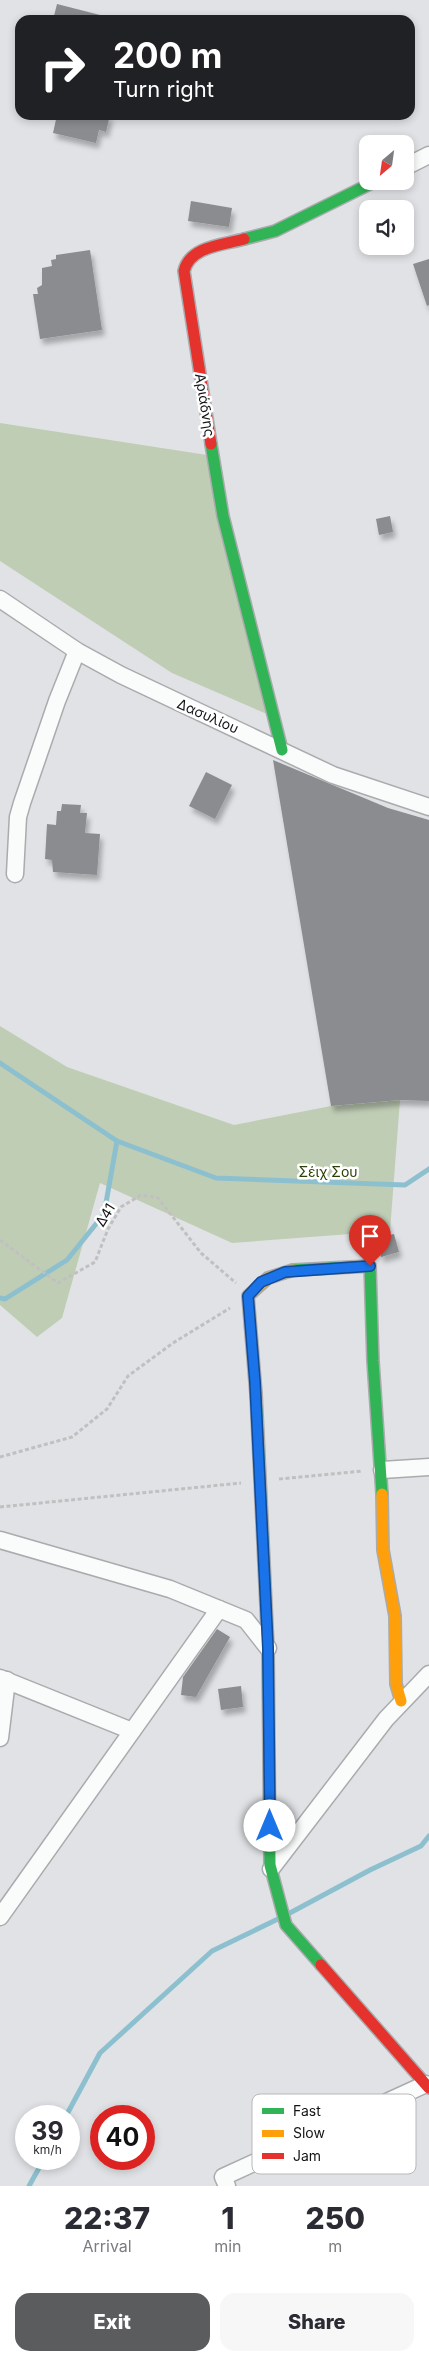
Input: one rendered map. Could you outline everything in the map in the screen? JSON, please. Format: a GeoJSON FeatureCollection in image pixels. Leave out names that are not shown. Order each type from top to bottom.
{"type":"FeatureCollection","features":[{"type":"Feature","properties":{"kind":"street"},"geometry":{"type":"LineString","coordinates":[[414,162],[429,155]]}},
{"type":"Feature","properties":{"kind":"street","name":"Αριάδνης"},"geometry":{"type":"LineString","coordinates":[[282,750],[223,516],[184,280],[184,269],[190,256],[199,251],[275,231],[359,189]]}},
{"type":"Feature","properties":{"kind":"street","name":"Δασυλίου"},"geometry":{"type":"LineString","coordinates":[[0,599],[77,651],[121,675],[333,775],[429,807]]}},
{"type":"Feature","properties":{"kind":"street"},"geometry":{"type":"LineString","coordinates":[[15,874],[18,817],[77,651]]}},
{"type":"Feature","properties":{"kind":"street"},"geometry":{"type":"LineString","coordinates":[[401,1701],[396,1684],[395,1616],[383,1550],[382,1470],[373,1361],[370,1266],[285,1272],[261,1282],[248,1296],[251,1318],[268,1648],[271,1869],[286,1925],[428,2086],[410,2094]]}},
{"type":"Feature","properties":{"kind":"street"},"geometry":{"type":"LineString","coordinates":[[382,1470],[429,1467]]}},
{"type":"Feature","properties":{"kind":"street"},"geometry":{"type":"LineString","coordinates":[[0,1540],[170,1588],[246,1620],[268,1648]]}},
{"type":"Feature","properties":{"kind":"street"},"geometry":{"type":"LineString","coordinates":[[0,1916],[219,1609]]}},
{"type":"Feature","properties":{"kind":"street"},"geometry":{"type":"LineString","coordinates":[[271,1869],[401,1701],[429,1674]]}},
{"type":"Feature","properties":{"kind":"street"},"geometry":{"type":"LineString","coordinates":[[0,1738],[4,1679],[132,1731]]}},
{"type":"Feature","properties":{"kind":"street"},"geometry":{"type":"LineString","coordinates":[[227,2186],[223,2177],[252,2164]]}},
{"type":"Feature","properties":{"kind":"path","name":"Δ41"},"geometry":{"type":"LineString","coordinates":[[0,1240],[58,1283],[94,1262],[108,1229],[121,1207],[141,1195],[158,1198],[201,1253],[248,1296]]}},
{"type":"Feature","properties":{"kind":"path"},"geometry":{"type":"LineString","coordinates":[[0,1457],[72,1437],[107,1409],[128,1376],[173,1343],[248,1296]]}},
{"type":"Feature","properties":{"kind":"path"},"geometry":{"type":"LineString","coordinates":[[0,1507],[382,1470]]}},
{"type":"Feature","properties":{"kind":"green space"},"geometry":{"type":"Polygon","coordinates":[[[0,423],[207,455],[267,714],[172,673],[0,561],[0,423]]]}},
{"type":"Feature","properties":{"kind":"green space","name":"Σέιχ Σου"},"geometry":{"type":"Polygon","coordinates":[[[0,1026],[67,1067],[234,1125],[331,1106],[400,1100],[390,1231],[232,1243],[100,1183],[62,1318],[37,1337],[0,1305],[0,1026]]]}},
{"type":"Feature","properties":{"kind":"building"},"geometry":{"type":"Polygon","coordinates":[[[57,4],[100,15],[54,15],[57,4]]]}},
{"type":"Feature","properties":{"kind":"building"},"geometry":{"type":"Polygon","coordinates":[[[56,120],[109,120],[106,132],[99,130],[96,143],[53,133],[56,120]]]}},
{"type":"Feature","properties":{"kind":"building"},"geometry":{"type":"Polygon","coordinates":[[[191,201],[232,208],[229,227],[188,221],[191,201]]]}},
{"type":"Feature","properties":{"kind":"building"},"geometry":{"type":"Polygon","coordinates":[[[90,250],[102,330],[40,339],[33,294],[38,294],[37,288],[42,285],[42,268],[52,266],[51,260],[56,259],[56,255],[90,250]]]}},
{"type":"Feature","properties":{"kind":"building"},"geometry":{"type":"Polygon","coordinates":[[[429,259],[429,305],[427,306],[413,264],[429,259]]]}},
{"type":"Feature","properties":{"kind":"building"},"geometry":{"type":"Polygon","coordinates":[[[390,516],[393,532],[379,535],[376,519],[390,516]]]}},
{"type":"Feature","properties":{"kind":"building"},"geometry":{"type":"Polygon","coordinates":[[[273,760],[388,808],[429,820],[429,1101],[400,1100],[331,1106],[273,760]]]}},
{"type":"Feature","properties":{"kind":"building"},"geometry":{"type":"Polygon","coordinates":[[[206,772],[232,785],[215,819],[189,806],[206,772]]]}},
{"type":"Feature","properties":{"kind":"building"},"geometry":{"type":"Polygon","coordinates":[[[62,804],[81,805],[80,813],[87,813],[85,833],[100,834],[97,875],[53,872],[52,860],[45,859],[47,824],[56,825],[57,811],[61,811],[62,804]]]}},
{"type":"Feature","properties":{"kind":"building"},"geometry":{"type":"Polygon","coordinates":[[[394,1234],[399,1252],[381,1257],[376,1238],[394,1234]]]}},
{"type":"Feature","properties":{"kind":"building"},"geometry":{"type":"Polygon","coordinates":[[[217,1629],[230,1637],[196,1697],[181,1695],[183,1677],[217,1629]]]}},
{"type":"Feature","properties":{"kind":"building"},"geometry":{"type":"Polygon","coordinates":[[[241,1686],[243,1707],[221,1710],[218,1689],[241,1686]]]}},
{"type":"Feature","properties":{"kind":"waterway"},"geometry":{"type":"LineString","coordinates":[[0,1063],[117,1141]]}},
{"type":"Feature","properties":{"kind":"waterway"},"geometry":{"type":"LineString","coordinates":[[0,1298],[5,1299],[67,1260],[104,1214],[117,1141],[216,1178],[405,1185],[429,1169]]}},
{"type":"Feature","properties":{"kind":"waterway"},"geometry":{"type":"LineString","coordinates":[[288,1914],[370,1870],[421,1846],[429,1836]]}},
{"type":"Feature","properties":{"kind":"waterway"},"geometry":{"type":"LineString","coordinates":[[72,2105],[100,2053],[212,1951],[278,1919]]}},
{"type":"Feature","properties":{"kind":"waterway"},"geometry":{"type":"LineString","coordinates":[[29,2186],[38,2170]]}},
{"type":"Feature","properties":{"kind":"traffic: fast"},"geometry":{"type":"LineString","coordinates":[[244,239],[275,231],[359,189]]}},
{"type":"Feature","properties":{"kind":"traffic: fast"},"geometry":{"type":"LineString","coordinates":[[211,444],[223,516],[282,750]]}},
{"type":"Feature","properties":{"kind":"traffic: fast"},"geometry":{"type":"LineString","coordinates":[[293,1270],[370,1266],[373,1361],[382,1494]]}},
{"type":"Feature","properties":{"kind":"traffic: fast"},"geometry":{"type":"LineString","coordinates":[[256,1394],[268,1648],[270,1865],[286,1925],[321,1965]]}},
{"type":"Feature","properties":{"kind":"traffic: slow"},"geometry":{"type":"LineString","coordinates":[[256,1394],[248,1296],[268,1278],[293,1270]]}},
{"type":"Feature","properties":{"kind":"traffic: slow"},"geometry":{"type":"LineString","coordinates":[[382,1494],[383,1550],[395,1616],[396,1684],[401,1701]]}},
{"type":"Feature","properties":{"kind":"traffic: jam"},"geometry":{"type":"LineString","coordinates":[[211,444],[184,271],[187,263],[200,251],[244,239]]}},
{"type":"Feature","properties":{"kind":"traffic: jam"},"geometry":{"type":"LineString","coordinates":[[321,1965],[429,2088]]}},
{"type":"Feature","properties":{"kind":"route"},"geometry":{"type":"LineString","coordinates":[[270,1826],[268,1648],[255,1382],[248,1296],[261,1282],[285,1272],[370,1266]]}}]}
